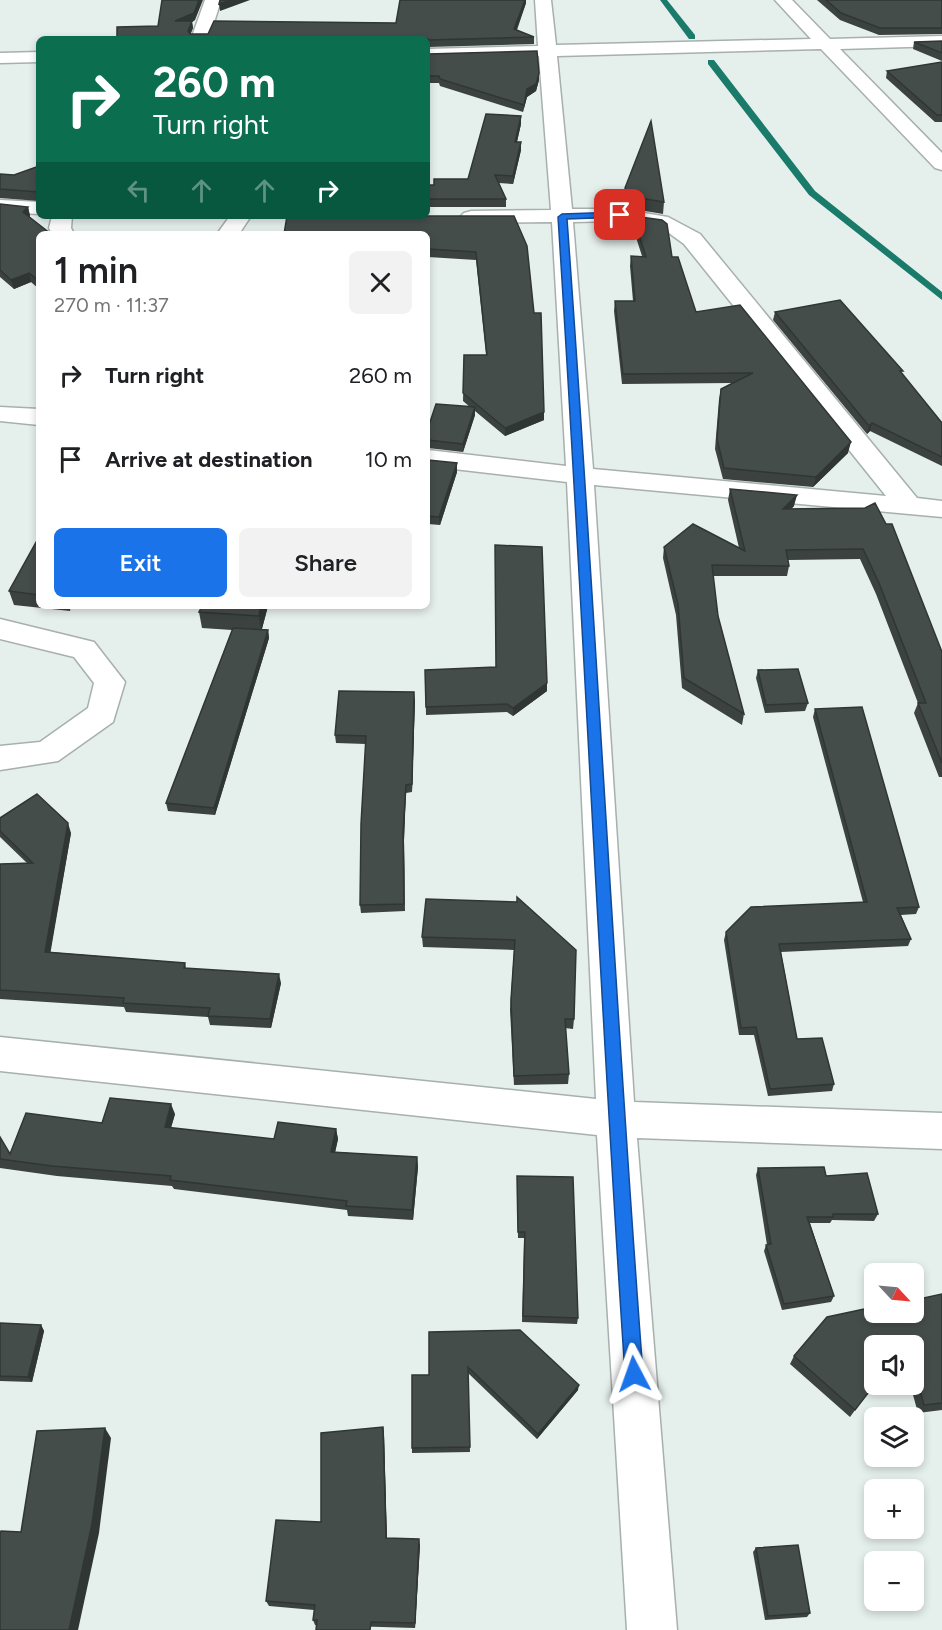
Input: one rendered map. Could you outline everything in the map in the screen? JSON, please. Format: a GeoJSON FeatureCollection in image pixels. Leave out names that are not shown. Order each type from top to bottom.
{"type":"FeatureCollection","features":[{"type":"Feature","properties":{"kind":"street"},"geometry":{"type":"LineString","coordinates":[[201,36],[213,0]]}},
{"type":"Feature","properties":{"kind":"street"},"geometry":{"type":"LineString","coordinates":[[543,0],[562,217],[580,476],[616,1119],[652,1630]]}},
{"type":"Feature","properties":{"kind":"street"},"geometry":{"type":"LineString","coordinates":[[783,0],[824,45],[942,164]]}},
{"type":"Feature","properties":{"kind":"street"},"geometry":{"type":"LineString","coordinates":[[430,54],[942,41]]}},
{"type":"Feature","properties":{"kind":"street"},"geometry":{"type":"LineString","coordinates":[[0,57],[36,57]]}},
{"type":"Feature","properties":{"kind":"street"},"geometry":{"type":"LineString","coordinates":[[0,206],[36,208]]}},
{"type":"Feature","properties":{"kind":"street"},"geometry":{"type":"LineString","coordinates":[[444,216],[620,215],[668,223],[692,239],[907,504]]}},
{"type":"Feature","properties":{"kind":"street"},"geometry":{"type":"LineString","coordinates":[[0,414],[36,417]]}},
{"type":"Feature","properties":{"kind":"street"},"geometry":{"type":"LineString","coordinates":[[430,458],[580,476],[907,504],[942,509]]}},
{"type":"Feature","properties":{"kind":"street"},"geometry":{"type":"LineString","coordinates":[[0,629],[84,649],[110,682],[102,714],[47,753],[0,758]]}},
{"type":"Feature","properties":{"kind":"street"},"geometry":{"type":"LineString","coordinates":[[0,1054],[616,1119],[942,1131]]}},
{"type":"Feature","properties":{"kind":"building"},"geometry":{"type":"Polygon","coordinates":[[[162,0],[199,0],[194,13],[175,21],[192,21],[188,31],[190,34],[208,34],[214,21],[396,23],[400,0],[525,0],[514,29],[534,37],[430,40],[430,36],[117,36],[117,27],[158,26],[162,0]]]}},
{"type":"Feature","properties":{"kind":"building"},"geometry":{"type":"Polygon","coordinates":[[[826,0],[942,0],[942,28],[880,28],[841,13],[826,0]]]}},
{"type":"Feature","properties":{"kind":"building"},"geometry":{"type":"Polygon","coordinates":[[[942,41],[942,53],[914,42],[942,41]]]}},
{"type":"Feature","properties":{"kind":"building"},"geometry":{"type":"Polygon","coordinates":[[[537,51],[539,73],[536,84],[527,89],[524,105],[440,79],[439,76],[430,76],[430,54],[537,51]]]}},
{"type":"Feature","properties":{"kind":"building"},"geometry":{"type":"Polygon","coordinates":[[[942,62],[942,115],[937,115],[887,71],[942,62]]]}},
{"type":"Feature","properties":{"kind":"building"},"geometry":{"type":"Polygon","coordinates":[[[486,114],[521,116],[515,142],[521,142],[513,176],[495,175],[506,199],[430,199],[430,185],[434,185],[434,179],[468,179],[486,114]]]}},
{"type":"Feature","properties":{"kind":"building"},"geometry":{"type":"Polygon","coordinates":[[[651,121],[664,202],[628,196],[625,188],[651,121]]]}},
{"type":"Feature","properties":{"kind":"building"},"geometry":{"type":"Polygon","coordinates":[[[36,167],[36,192],[0,189],[0,174],[14,175],[36,167]]]}},
{"type":"Feature","properties":{"kind":"building"},"geometry":{"type":"Polygon","coordinates":[[[0,204],[28,207],[23,212],[47,231],[36,231],[36,279],[29,273],[11,280],[0,270],[0,204]]]}},
{"type":"Feature","properties":{"kind":"building"},"geometry":{"type":"Polygon","coordinates":[[[430,216],[514,216],[527,246],[534,313],[541,313],[544,412],[505,428],[463,393],[464,355],[487,355],[476,252],[430,249],[430,231],[284,231],[286,219],[430,219],[430,216]]]}},
{"type":"Feature","properties":{"kind":"building"},"geometry":{"type":"Polygon","coordinates":[[[633,216],[662,220],[667,224],[672,257],[678,257],[696,312],[740,305],[851,442],[816,477],[724,468],[717,439],[721,389],[753,373],[623,374],[615,301],[635,301],[631,256],[646,257],[633,216]]]}},
{"type":"Feature","properties":{"kind":"building"},"geometry":{"type":"Polygon","coordinates":[[[840,300],[903,371],[900,371],[942,423],[942,457],[872,423],[869,426],[775,312],[840,300]]]}},
{"type":"Feature","properties":{"kind":"building"},"geometry":{"type":"Polygon","coordinates":[[[436,404],[475,407],[463,444],[430,440],[430,422],[436,404]]]}},
{"type":"Feature","properties":{"kind":"building"},"geometry":{"type":"Polygon","coordinates":[[[430,460],[457,463],[439,517],[430,516],[430,460]]]}},
{"type":"Feature","properties":{"kind":"building"},"geometry":{"type":"Polygon","coordinates":[[[730,489],[797,495],[783,509],[865,508],[875,503],[886,524],[892,524],[942,652],[942,763],[918,703],[926,703],[879,583],[863,549],[786,550],[789,566],[712,565],[718,616],[744,714],[684,678],[678,604],[664,547],[693,524],[745,551],[730,489]]]}},
{"type":"Feature","properties":{"kind":"building"},"geometry":{"type":"Polygon","coordinates":[[[36,542],[36,595],[9,591],[36,542]]]}},
{"type":"Feature","properties":{"kind":"building"},"geometry":{"type":"Polygon","coordinates":[[[495,545],[542,547],[547,683],[513,708],[507,704],[426,707],[425,670],[496,667],[495,545]]]}},
{"type":"Feature","properties":{"kind":"building"},"geometry":{"type":"Polygon","coordinates":[[[200,609],[260,609],[259,616],[199,612],[200,609]]]}},
{"type":"Feature","properties":{"kind":"building"},"geometry":{"type":"Polygon","coordinates":[[[233,628],[268,630],[214,808],[166,803],[233,628]]]}},
{"type":"Feature","properties":{"kind":"building"},"geometry":{"type":"Polygon","coordinates":[[[798,669],[808,703],[766,705],[758,670],[798,669]]]}},
{"type":"Feature","properties":{"kind":"building"},"geometry":{"type":"Polygon","coordinates":[[[339,691],[414,692],[412,784],[406,785],[403,832],[404,904],[360,905],[361,824],[366,736],[335,735],[339,691]]]}},
{"type":"Feature","properties":{"kind":"building"},"geometry":{"type":"Polygon","coordinates":[[[862,707],[919,907],[897,908],[911,939],[779,944],[797,1039],[822,1038],[834,1084],[770,1089],[756,1027],[741,1028],[726,932],[751,907],[867,902],[815,709],[862,707]]]}},
{"type":"Feature","properties":{"kind":"building"},"geometry":{"type":"Polygon","coordinates":[[[37,794],[68,823],[45,952],[185,963],[184,968],[279,974],[270,1019],[208,1016],[210,1008],[123,1003],[124,998],[0,990],[0,864],[33,863],[0,831],[0,818],[37,794]]]}},
{"type":"Feature","properties":{"kind":"building"},"geometry":{"type":"Polygon","coordinates":[[[517,897],[576,950],[574,1019],[565,1019],[569,1074],[514,1076],[511,1000],[515,940],[422,937],[426,899],[517,902],[517,897]]]}},
{"type":"Feature","properties":{"kind":"building"},"geometry":{"type":"Polygon","coordinates":[[[110,1098],[171,1104],[165,1127],[274,1139],[278,1122],[336,1129],[331,1152],[417,1157],[412,1210],[346,1206],[347,1201],[170,1180],[171,1176],[52,1166],[0,1159],[0,1137],[10,1154],[26,1113],[102,1123],[110,1098]]]}},
{"type":"Feature","properties":{"kind":"building"},"geometry":{"type":"Polygon","coordinates":[[[824,1167],[826,1176],[867,1173],[878,1214],[833,1214],[833,1217],[807,1217],[834,1296],[784,1304],[766,1245],[771,1244],[758,1168],[824,1167]]]}},
{"type":"Feature","properties":{"kind":"building"},"geometry":{"type":"Polygon","coordinates":[[[517,1176],[573,1177],[578,1318],[523,1316],[525,1232],[518,1232],[517,1176]]]}},
{"type":"Feature","properties":{"kind":"building"},"geometry":{"type":"Polygon","coordinates":[[[942,1294],[942,1403],[924,1405],[921,1395],[924,1395],[924,1335],[864,1335],[864,1395],[867,1395],[855,1410],[794,1356],[827,1317],[864,1309],[864,1323],[924,1323],[924,1298],[942,1294]]]}},
{"type":"Feature","properties":{"kind":"building"},"geometry":{"type":"Polygon","coordinates":[[[0,1323],[41,1325],[28,1377],[0,1376],[0,1323]]]}},
{"type":"Feature","properties":{"kind":"building"},"geometry":{"type":"Polygon","coordinates":[[[520,1330],[579,1385],[538,1434],[468,1367],[470,1447],[412,1448],[412,1375],[429,1375],[429,1332],[520,1330]]]}},
{"type":"Feature","properties":{"kind":"building"},"geometry":{"type":"Polygon","coordinates":[[[383,1427],[386,1538],[419,1539],[415,1623],[371,1622],[370,1630],[316,1630],[317,1620],[313,1620],[315,1605],[266,1601],[276,1520],[321,1522],[321,1433],[383,1427]]]}},
{"type":"Feature","properties":{"kind":"building"},"geometry":{"type":"Polygon","coordinates":[[[105,1428],[92,1524],[69,1630],[0,1630],[0,1534],[1,1531],[21,1532],[37,1431],[105,1428]]]}},
{"type":"Feature","properties":{"kind":"building"},"geometry":{"type":"Polygon","coordinates":[[[798,1545],[810,1613],[768,1616],[756,1548],[798,1545]]]}},
{"type":"Feature","properties":{"kind":"waterway"},"geometry":{"type":"LineString","coordinates":[[663,0],[692,37]]}},
{"type":"Feature","properties":{"kind":"waterway"},"geometry":{"type":"LineString","coordinates":[[711,62],[812,193],[942,297]]}},
{"type":"Feature","properties":{"kind":"route"},"geometry":{"type":"LineString","coordinates":[[620,215],[562,217],[580,476],[616,1119],[634,1374]]}}]}
